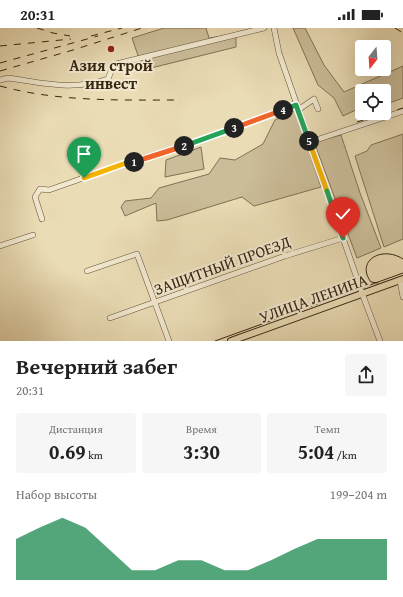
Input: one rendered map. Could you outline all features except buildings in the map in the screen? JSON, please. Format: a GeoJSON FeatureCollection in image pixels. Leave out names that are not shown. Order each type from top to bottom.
{"type":"FeatureCollection","features":[{"type":"Feature","properties":{"kind":"main road","name":"УЛИЦА ЛЕНИНА"},"geometry":{"type":"LineString","coordinates":[[231,341],[401,280]]}},
{"type":"Feature","properties":{"kind":"street"},"geometry":{"type":"LineString","coordinates":[[0,80],[8,78],[64,86],[95,83],[108,79],[113,66],[116,64],[264,28]]}},
{"type":"Feature","properties":{"kind":"street"},"geometry":{"type":"LineString","coordinates":[[274,28],[279,53],[297,107],[362,294],[380,341]]}},
{"type":"Feature","properties":{"kind":"street"},"geometry":{"type":"LineString","coordinates":[[42,219],[35,197],[40,189],[49,190],[126,163],[176,149],[297,107],[314,99],[318,109]]}},
{"type":"Feature","properties":{"kind":"street"},"geometry":{"type":"LineString","coordinates":[[310,142],[403,112]]}},
{"type":"Feature","properties":{"kind":"street"},"geometry":{"type":"LineString","coordinates":[[0,246],[33,234]]}},
{"type":"Feature","properties":{"kind":"street","name":"ЗАЩИТНЫЙ ПРОЕЗД"},"geometry":{"type":"LineString","coordinates":[[110,318],[292,253],[343,238]]}},
{"type":"Feature","properties":{"kind":"street"},"geometry":{"type":"LineString","coordinates":[[87,272],[137,254],[169,341]]}},
{"type":"Feature","properties":{"kind":"street"},"geometry":{"type":"LineString","coordinates":[[401,280],[403,297]]}},
{"type":"Feature","properties":{"kind":"shaded area"},"geometry":{"type":"Polygon","coordinates":[[[164,28],[206,28],[209,38],[236,34],[236,47],[143,70],[132,38],[164,28]]]}},
{"type":"Feature","properties":{"kind":"shaded area"},"geometry":{"type":"Polygon","coordinates":[[[293,28],[305,28],[324,65],[344,92],[355,87],[355,110],[343,116],[334,98],[318,85],[293,28]]]}},
{"type":"Feature","properties":{"kind":"shaded area"},"geometry":{"type":"Polygon","coordinates":[[[403,66],[403,98],[391,102],[391,84],[362,84],[380,76],[391,76],[391,71],[403,66]]]}},
{"type":"Feature","properties":{"kind":"shaded area"},"geometry":{"type":"Polygon","coordinates":[[[295,110],[321,187],[254,206],[242,197],[167,220],[157,221],[156,203],[125,216],[121,207],[125,201],[151,198],[159,188],[209,174],[220,158],[235,160],[263,144],[275,120],[295,110]]]}},
{"type":"Feature","properties":{"kind":"shaded area"},"geometry":{"type":"Polygon","coordinates":[[[403,134],[403,239],[384,247],[355,156],[367,151],[371,145],[403,134]]]}},
{"type":"Feature","properties":{"kind":"shaded area"},"geometry":{"type":"Polygon","coordinates":[[[341,135],[360,193],[381,248],[357,258],[314,142],[341,135]]]}},
{"type":"Feature","properties":{"kind":"shaded area"},"geometry":{"type":"Polygon","coordinates":[[[201,147],[204,169],[165,177],[166,160],[201,147]]]}},
{"type":"Feature","properties":{"kind":"tram line"},"geometry":{"type":"LineString","coordinates":[[378,283],[371,282],[367,274],[366,268],[373,257],[387,254],[395,255],[403,259]]}},
{"type":"Feature","properties":{"kind":"tram line"},"geometry":{"type":"LineString","coordinates":[[215,341],[403,273]]}},
{"type":"Feature","properties":{"kind":"railway"},"geometry":{"type":"LineString","coordinates":[[37,28],[70,36]]}},
{"type":"Feature","properties":{"kind":"railway"},"geometry":{"type":"LineString","coordinates":[[91,36],[122,28]]}},
{"type":"Feature","properties":{"kind":"railway"},"geometry":{"type":"LineString","coordinates":[[0,71],[142,28]]}},
{"type":"Feature","properties":{"kind":"railway"},"geometry":{"type":"LineString","coordinates":[[395,28],[403,33]]}},
{"type":"Feature","properties":{"kind":"railway"},"geometry":{"type":"LineString","coordinates":[[0,63],[98,36]]}},
{"type":"Feature","properties":{"kind":"railway"},"geometry":{"type":"LineString","coordinates":[[0,46],[71,39]]}},
{"type":"Feature","properties":{"kind":"railway"},"geometry":{"type":"LineString","coordinates":[[0,86],[45,95],[90,99],[181,100]]}},
{"type":"Feature","properties":{"kind":"railway"},"geometry":{"type":"LineString","coordinates":[[357,122],[403,108]]}},
{"type":"Feature","properties":{"kind":"place","name":"Азия строй инвест"},"geometry":{"type":"Point","coordinates":[111,49]}},
{"type":"Feature","properties":{"kind":"route"},"geometry":{"type":"LineString","coordinates":[[84,178],[126,163],[176,149],[296,105],[343,238]]}}]}
